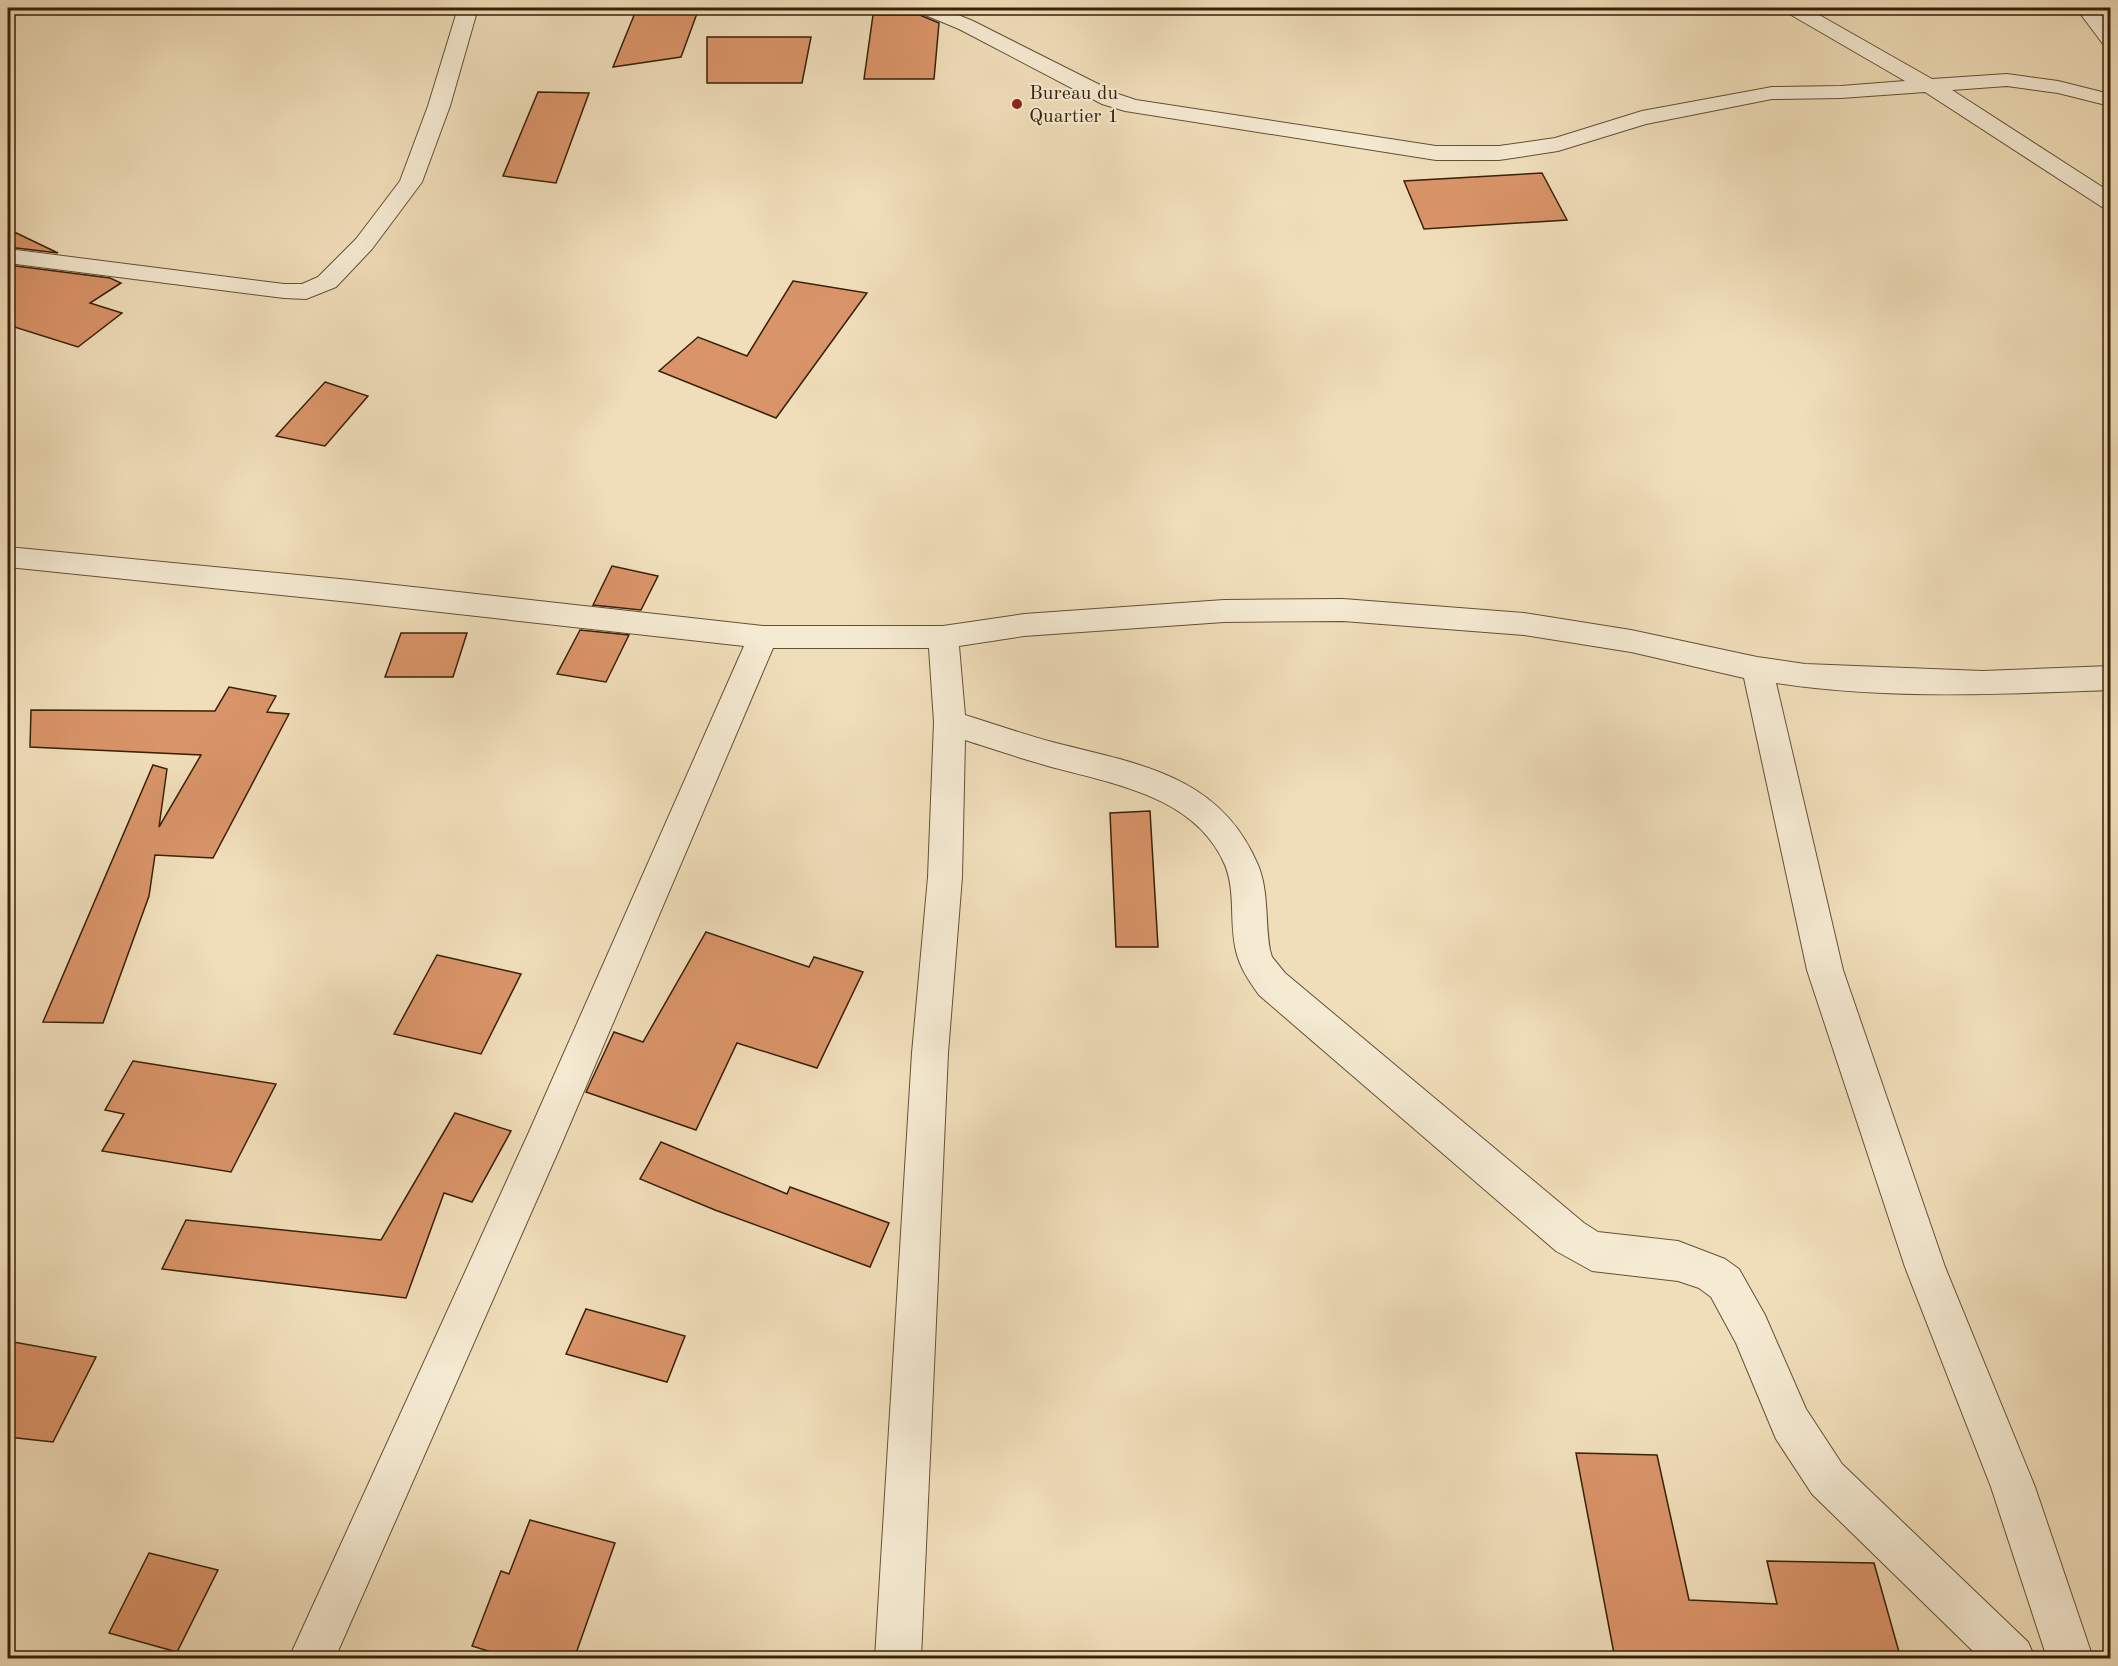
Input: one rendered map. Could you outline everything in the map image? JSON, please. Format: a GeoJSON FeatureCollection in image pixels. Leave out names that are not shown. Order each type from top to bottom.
{"type":"FeatureCollection","features":[{"type":"Feature","properties":{"kind":"street"},"geometry":{"type":"LineString","coordinates":[[8,256],[284,291],[306,292],[327,282],[364,244],[411,182],[439,106],[468,8]]}},
{"type":"Feature","properties":{"kind":"street"},"geometry":{"type":"LineString","coordinates":[[924,8],[966,25],[1110,99],[1133,106],[1436,153],[1499,153],[1558,144],[1642,118],[1772,93],[1842,92],[2007,80],[2026,81],[2110,100]]}},
{"type":"Feature","properties":{"kind":"street"},"geometry":{"type":"LineString","coordinates":[[1793,8],[1932,87],[2110,202]]}},
{"type":"Feature","properties":{"kind":"street"},"geometry":{"type":"LineString","coordinates":[[2086,8],[2110,40]]}},
{"type":"Feature","properties":{"kind":"street"},"geometry":{"type":"LineString","coordinates":[[8,557],[362,592],[763,637],[943,637],[1024,625],[1212,612],[1343,610],[1524,624],[1631,641],[1757,669],[1805,676],[1983,683],[2110,678]]}},
{"type":"Feature","properties":{"kind":"street"},"geometry":{"type":"LineString","coordinates":[[312,1659],[542,1145],[763,637]]}},
{"type":"Feature","properties":{"kind":"street"},"geometry":{"type":"LineString","coordinates":[[898,1659],[930,1053],[945,877],[950,722],[943,637]]}},
{"type":"Feature","properties":{"kind":"street"},"geometry":{"type":"LineString","coordinates":[[1757,669],[1825,970],[1925,1267],[2013,1487],[2070,1659]]}},
{"type":"Feature","properties":{"kind":"street"},"geometry":{"type":"LineString","coordinates":[[950,722],[1033,750],[1129,774],[1165,787],[1198,806],[1222,831],[1242,867],[1251,908],[1256,962],[1272,984],[1570,1237],[1592,1251],[1678,1261],[1711,1273],[1725,1283],[1751,1329],[1791,1424],[1827,1479],[2012,1659]]}},
{"type":"Feature","properties":{"kind":"building"},"geometry":{"type":"Polygon","coordinates":[[[637,8],[699,8],[681,57],[613,67],[637,8]]]}},
{"type":"Feature","properties":{"kind":"building"},"geometry":{"type":"Polygon","coordinates":[[[873,15],[920,15],[939,23],[934,79],[864,79],[873,15]]]}},
{"type":"Feature","properties":{"kind":"building"},"geometry":{"type":"Polygon","coordinates":[[[707,37],[811,37],[802,83],[707,83],[707,37]]]}},
{"type":"Feature","properties":{"kind":"building"},"geometry":{"type":"Polygon","coordinates":[[[538,92],[589,93],[556,183],[503,176],[538,92]]]}},
{"type":"Feature","properties":{"kind":"building"},"geometry":{"type":"Polygon","coordinates":[[[1542,173],[1567,220],[1424,229],[1404,181],[1542,173]]]}},
{"type":"Feature","properties":{"kind":"building"},"geometry":{"type":"Polygon","coordinates":[[[8,229],[58,253],[8,247],[8,229]]]}},
{"type":"Feature","properties":{"kind":"building"},"geometry":{"type":"Polygon","coordinates":[[[8,265],[110,278],[121,283],[90,303],[122,313],[78,347],[8,325],[8,265]]]}},
{"type":"Feature","properties":{"kind":"building"},"geometry":{"type":"Polygon","coordinates":[[[793,281],[867,293],[776,418],[659,371],[698,337],[747,356],[793,281]]]}},
{"type":"Feature","properties":{"kind":"building"},"geometry":{"type":"Polygon","coordinates":[[[325,382],[368,396],[325,446],[276,436],[325,382]]]}},
{"type":"Feature","properties":{"kind":"building"},"geometry":{"type":"Polygon","coordinates":[[[612,566],[658,576],[641,610],[593,605],[612,566]]]}},
{"type":"Feature","properties":{"kind":"building"},"geometry":{"type":"Polygon","coordinates":[[[580,630],[629,635],[606,682],[557,674],[580,630]]]}},
{"type":"Feature","properties":{"kind":"building"},"geometry":{"type":"Polygon","coordinates":[[[401,633],[467,633],[453,677],[385,677],[401,633]]]}},
{"type":"Feature","properties":{"kind":"building"},"geometry":{"type":"Polygon","coordinates":[[[229,687],[276,696],[267,712],[289,714],[213,858],[155,855],[149,896],[103,1023],[43,1022],[153,765],[167,769],[159,827],[201,755],[30,747],[31,710],[215,711],[229,687]]]}},
{"type":"Feature","properties":{"kind":"building"},"geometry":{"type":"Polygon","coordinates":[[[1150,811],[1158,947],[1116,947],[1110,813],[1150,811]]]}},
{"type":"Feature","properties":{"kind":"building"},"geometry":{"type":"Polygon","coordinates":[[[706,932],[809,967],[814,957],[863,972],[817,1068],[737,1043],[696,1130],[586,1092],[614,1032],[643,1042],[706,932]]]}},
{"type":"Feature","properties":{"kind":"building"},"geometry":{"type":"Polygon","coordinates":[[[437,955],[521,974],[481,1054],[394,1034],[437,955]]]}},
{"type":"Feature","properties":{"kind":"building"},"geometry":{"type":"Polygon","coordinates":[[[133,1061],[276,1084],[231,1172],[102,1151],[124,1114],[105,1110],[133,1061]]]}},
{"type":"Feature","properties":{"kind":"building"},"geometry":{"type":"Polygon","coordinates":[[[455,1113],[511,1131],[472,1202],[444,1193],[406,1298],[162,1269],[186,1220],[381,1240],[455,1113]]]}},
{"type":"Feature","properties":{"kind":"building"},"geometry":{"type":"Polygon","coordinates":[[[661,1142],[787,1194],[790,1187],[889,1223],[870,1267],[715,1210],[640,1179],[661,1142]]]}},
{"type":"Feature","properties":{"kind":"building"},"geometry":{"type":"Polygon","coordinates":[[[586,1309],[685,1336],[667,1382],[566,1354],[586,1309]]]}},
{"type":"Feature","properties":{"kind":"building"},"geometry":{"type":"Polygon","coordinates":[[[8,1341],[96,1357],[53,1442],[8,1437],[8,1341]]]}},
{"type":"Feature","properties":{"kind":"building"},"geometry":{"type":"Polygon","coordinates":[[[1576,1453],[1657,1455],[1689,1600],[1777,1604],[1767,1561],[1874,1563],[1901,1659],[1615,1659],[1576,1453]]]}},
{"type":"Feature","properties":{"kind":"building"},"geometry":{"type":"Polygon","coordinates":[[[530,1520],[615,1543],[574,1659],[514,1659],[472,1646],[501,1571],[509,1574],[530,1520]]]}},
{"type":"Feature","properties":{"kind":"building"},"geometry":{"type":"Polygon","coordinates":[[[149,1553],[218,1570],[177,1652],[109,1633],[149,1553]]]}},
{"type":"Feature","properties":{"kind":"place","name":"Bureau du Quartier 1"},"geometry":{"type":"Point","coordinates":[1017,104]}}]}
